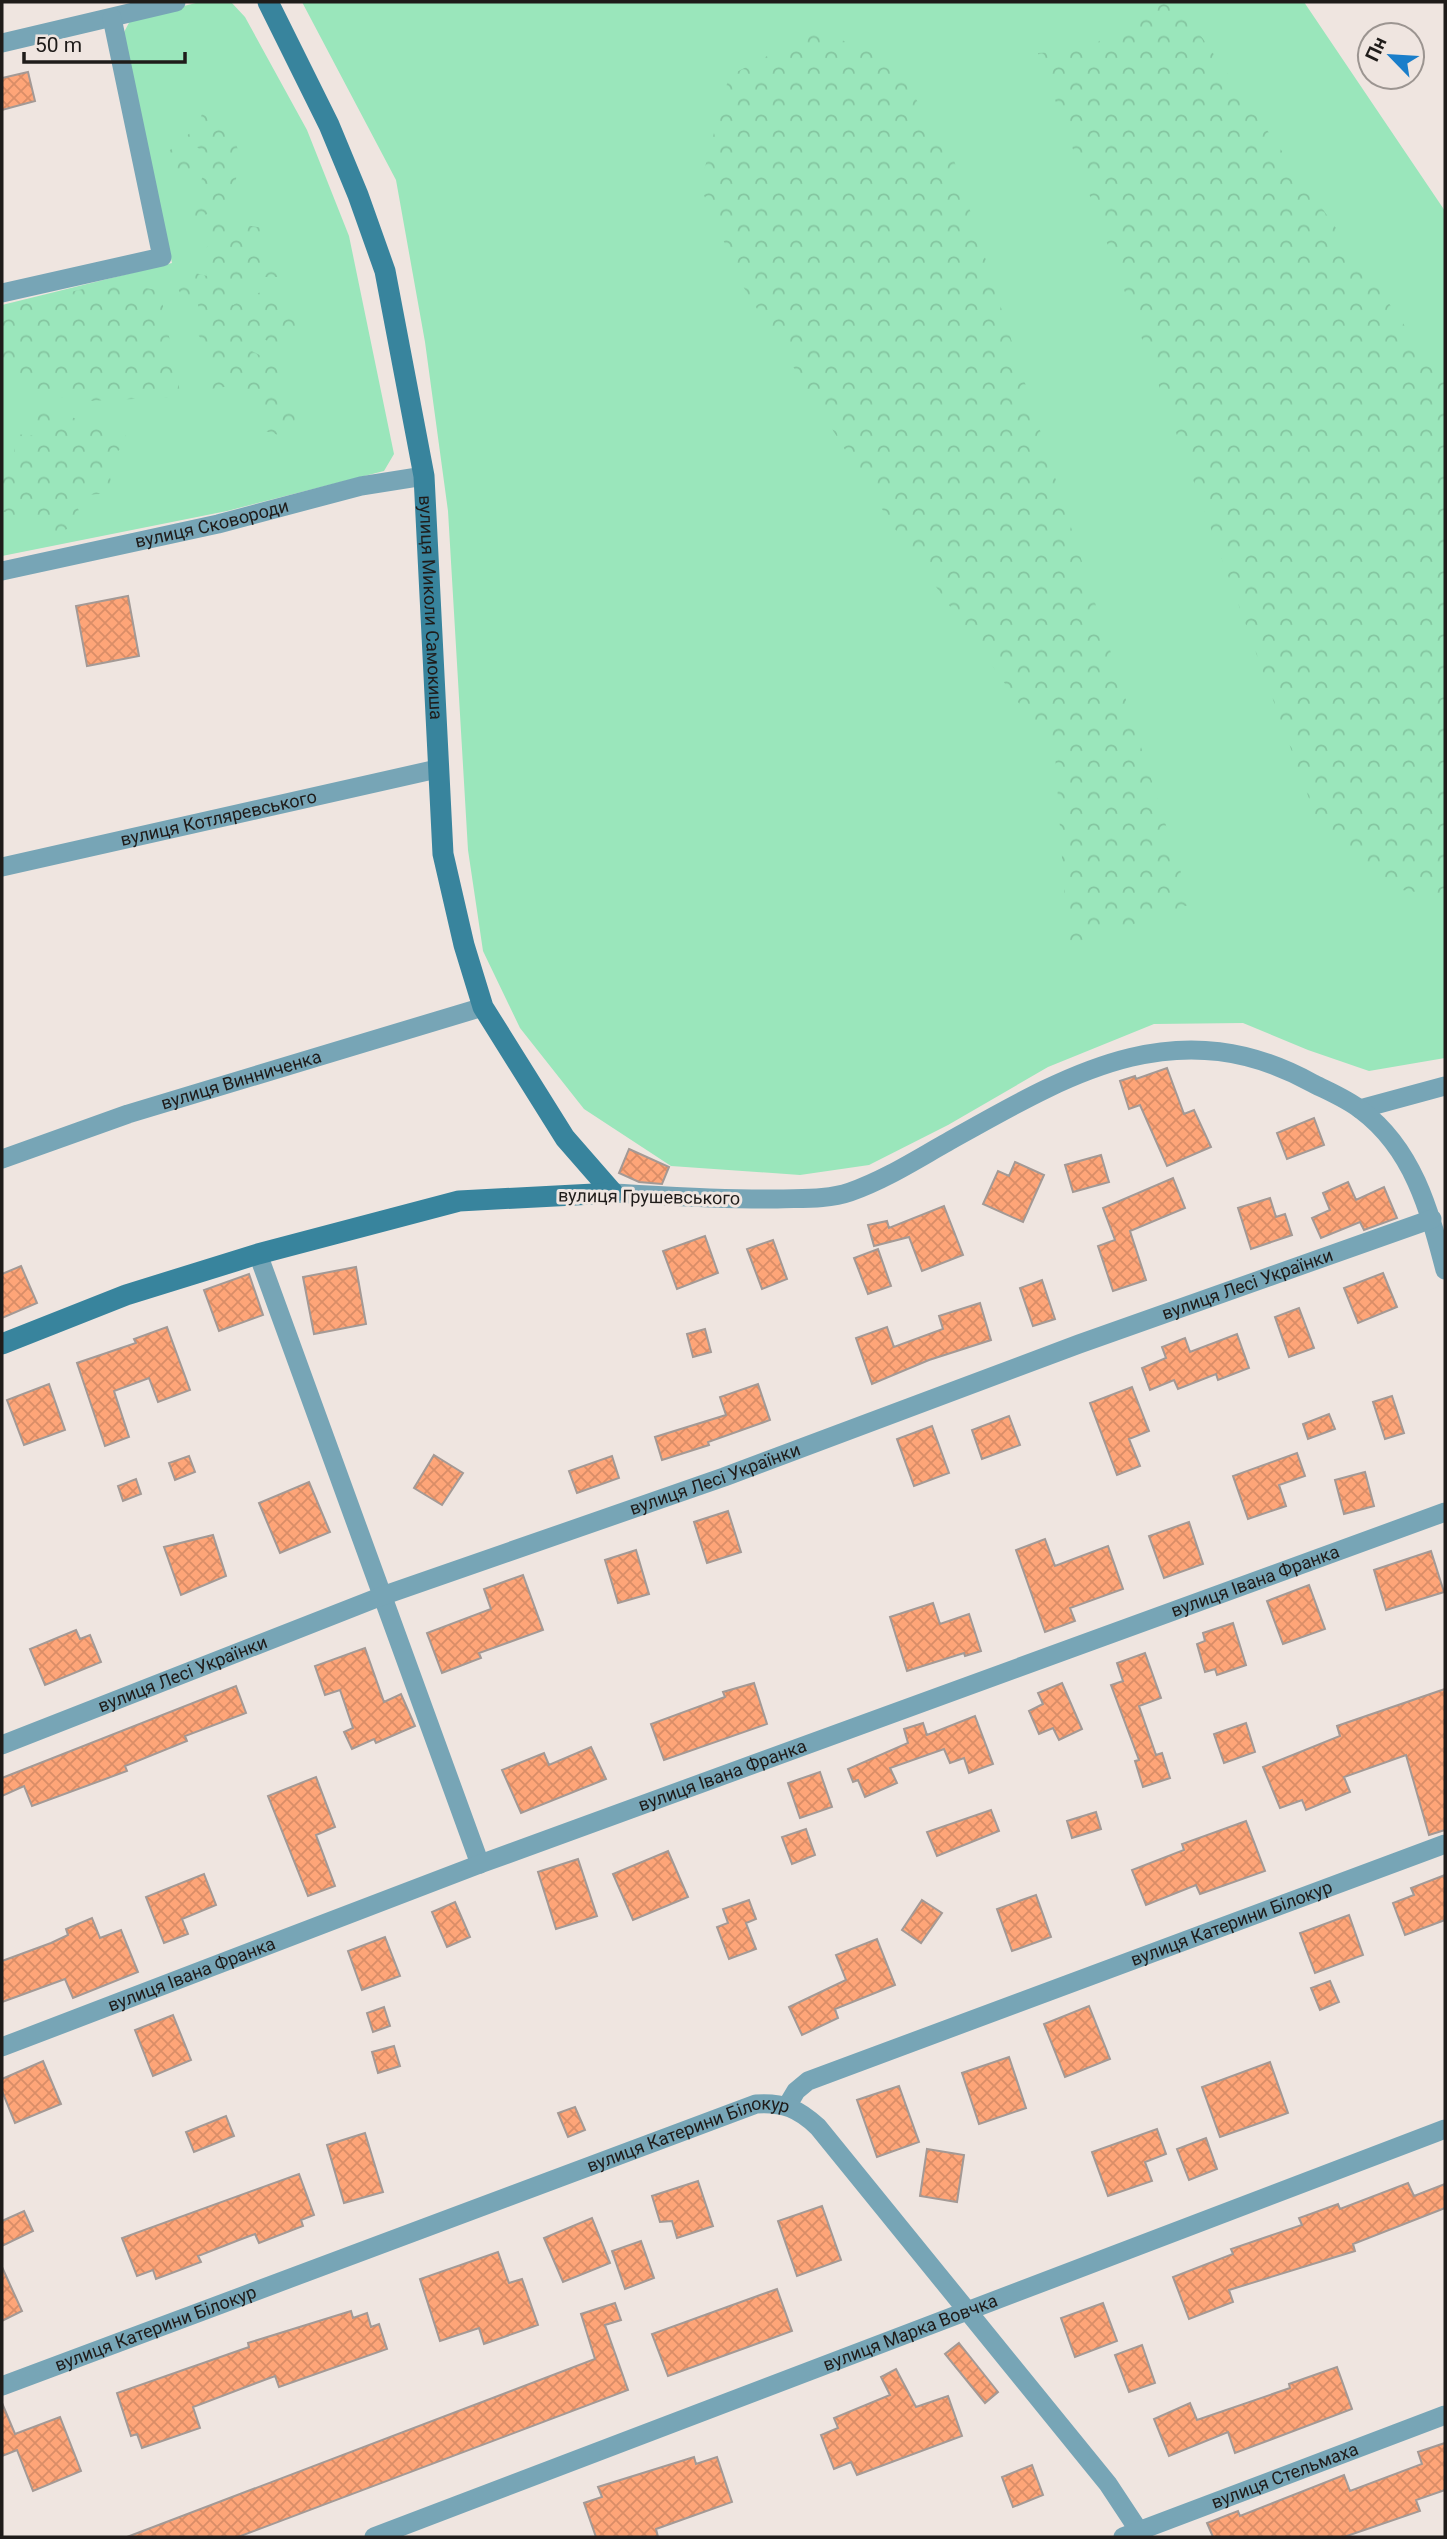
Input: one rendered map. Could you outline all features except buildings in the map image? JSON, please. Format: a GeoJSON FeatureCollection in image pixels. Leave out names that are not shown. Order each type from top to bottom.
{"type":"FeatureCollection","features":[{"type":"Feature","properties":{"kind":"street"},"geometry":{"type":"LineString","coordinates":[[2,43],[176,2]]}},
{"type":"Feature","properties":{"kind":"street","name":"вулиця Миколи Самокиша"},"geometry":{"type":"LineString","coordinates":[[268,2],[329,125],[385,271],[424,476],[443,854],[464,945],[483,1007],[565,1138],[612,1193]]}},
{"type":"Feature","properties":{"kind":"street"},"geometry":{"type":"LineString","coordinates":[[2,293],[162,257],[112,18]]}},
{"type":"Feature","properties":{"kind":"street","name":"вулиця Сковороди"},"geometry":{"type":"LineString","coordinates":[[2,570],[218,524],[360,486],[424,476]]}},
{"type":"Feature","properties":{"kind":"street","name":"вулиця Котляревського"},"geometry":{"type":"LineString","coordinates":[[2,867],[438,769]]}},
{"type":"Feature","properties":{"kind":"street","name":"вулиця Винниченка"},"geometry":{"type":"LineString","coordinates":[[2,1159],[128,1114],[483,1007]]}},
{"type":"Feature","properties":{"kind":"street","name":"вулиця Грушевського"},"geometry":{"type":"LineString","coordinates":[[2,1343],[126,1295],[258,1254],[458,1201],[612,1193],[719,1200],[811,1198],[847,1193],[893,1174],[1037,1092],[1095,1066],[1128,1056],[1177,1050],[1226,1051],[1284,1067],[1360,1109],[1391,1135],[1416,1177],[1432,1220],[1445,1269]]}},
{"type":"Feature","properties":{"kind":"street"},"geometry":{"type":"LineString","coordinates":[[1360,1109],[1445,1086]]}},
{"type":"Feature","properties":{"kind":"street","name":"вулиця Лесі Українки"},"geometry":{"type":"LineString","coordinates":[[2,1745],[382,1596],[724,1477],[1079,1344],[1432,1220]]}},
{"type":"Feature","properties":{"kind":"street"},"geometry":{"type":"LineString","coordinates":[[258,1254],[480,1864]]}},
{"type":"Feature","properties":{"kind":"street","name":"вулиця Івана Франка"},"geometry":{"type":"LineString","coordinates":[[2,2047],[480,1864],[1445,1512]]}},
{"type":"Feature","properties":{"kind":"street","name":"вулиця Катерини Білокур"},"geometry":{"type":"LineString","coordinates":[[2,2386],[756,2104],[787,2106],[796,2091],[808,2081],[1445,1844]]}},
{"type":"Feature","properties":{"kind":"street"},"geometry":{"type":"LineString","coordinates":[[787,2106],[803,2113],[818,2127],[968,2309],[1108,2484],[1135,2535]]}},
{"type":"Feature","properties":{"kind":"street","name":"вулиця Марка Вовчка"},"geometry":{"type":"LineString","coordinates":[[374,2537],[1445,2129]]}},
{"type":"Feature","properties":{"kind":"street","name":"вулиця Стельмаха"},"geometry":{"type":"LineString","coordinates":[[1135,2535],[1445,2415]]}},
{"type":"Feature","properties":{"kind":"green space"},"geometry":{"type":"Polygon","coordinates":[[[200,2],[231,2],[245,17],[307,130],[349,236],[394,454],[384,471],[227,511],[2,556],[2,305],[172,263],[123,34],[131,19],[200,2]]]}},
{"type":"Feature","properties":{"kind":"green space"},"geometry":{"type":"Polygon","coordinates":[[[302,2],[1304,2],[1356,79],[1356,91],[1364,91],[1445,211],[1445,1058],[1369,1071],[1243,1023],[1154,1024],[1048,1067],[948,1125],[869,1165],[800,1175],[671,1166],[584,1109],[520,1028],[483,951],[468,850],[448,511],[425,342],[396,180],[302,2]]]}},
{"type":"Feature","properties":{"kind":"green space"},"geometry":{"type":"Polygon","coordinates":[[[1145,2],[1177,2],[1445,383],[1445,896],[1402,890],[1323,837],[1038,53],[1087,50],[1134,16],[1145,2]]]}},
{"type":"Feature","properties":{"kind":"green space"},"geometry":{"type":"Polygon","coordinates":[[[811,33],[886,51],[954,160],[1191,904],[1068,947],[1055,754],[892,525],[744,288],[700,186],[729,76],[811,33]]]}},
{"type":"Feature","properties":{"kind":"green space"},"geometry":{"type":"Polygon","coordinates":[[[205,106],[229,130],[238,150],[239,160],[231,205],[197,218],[180,219],[196,193],[211,156],[190,143],[177,156],[196,155],[198,176],[176,177],[163,156],[197,127],[205,106]]]}},
{"type":"Feature","properties":{"kind":"green space"},"geometry":{"type":"Polygon","coordinates":[[[208,219],[264,228],[253,254],[275,253],[286,277],[257,277],[225,282],[233,305],[264,292],[278,294],[295,303],[300,328],[279,346],[248,332],[241,345],[263,357],[290,365],[278,395],[296,410],[292,439],[265,431],[264,408],[247,409],[242,384],[212,389],[210,354],[196,331],[202,320],[197,301],[184,300],[177,287],[180,269],[207,276],[198,256],[214,240],[208,219]]]}},
{"type":"Feature","properties":{"kind":"green space"},"geometry":{"type":"Polygon","coordinates":[[[115,281],[160,291],[181,397],[87,401],[47,395],[2,374],[2,309],[115,281]]]}},
{"type":"Feature","properties":{"kind":"green space"},"geometry":{"type":"Polygon","coordinates":[[[28,406],[82,420],[88,433],[101,422],[122,428],[128,442],[107,461],[113,493],[73,496],[83,521],[59,533],[2,511],[2,461],[14,457],[15,434],[37,436],[28,406]]]}}]}
